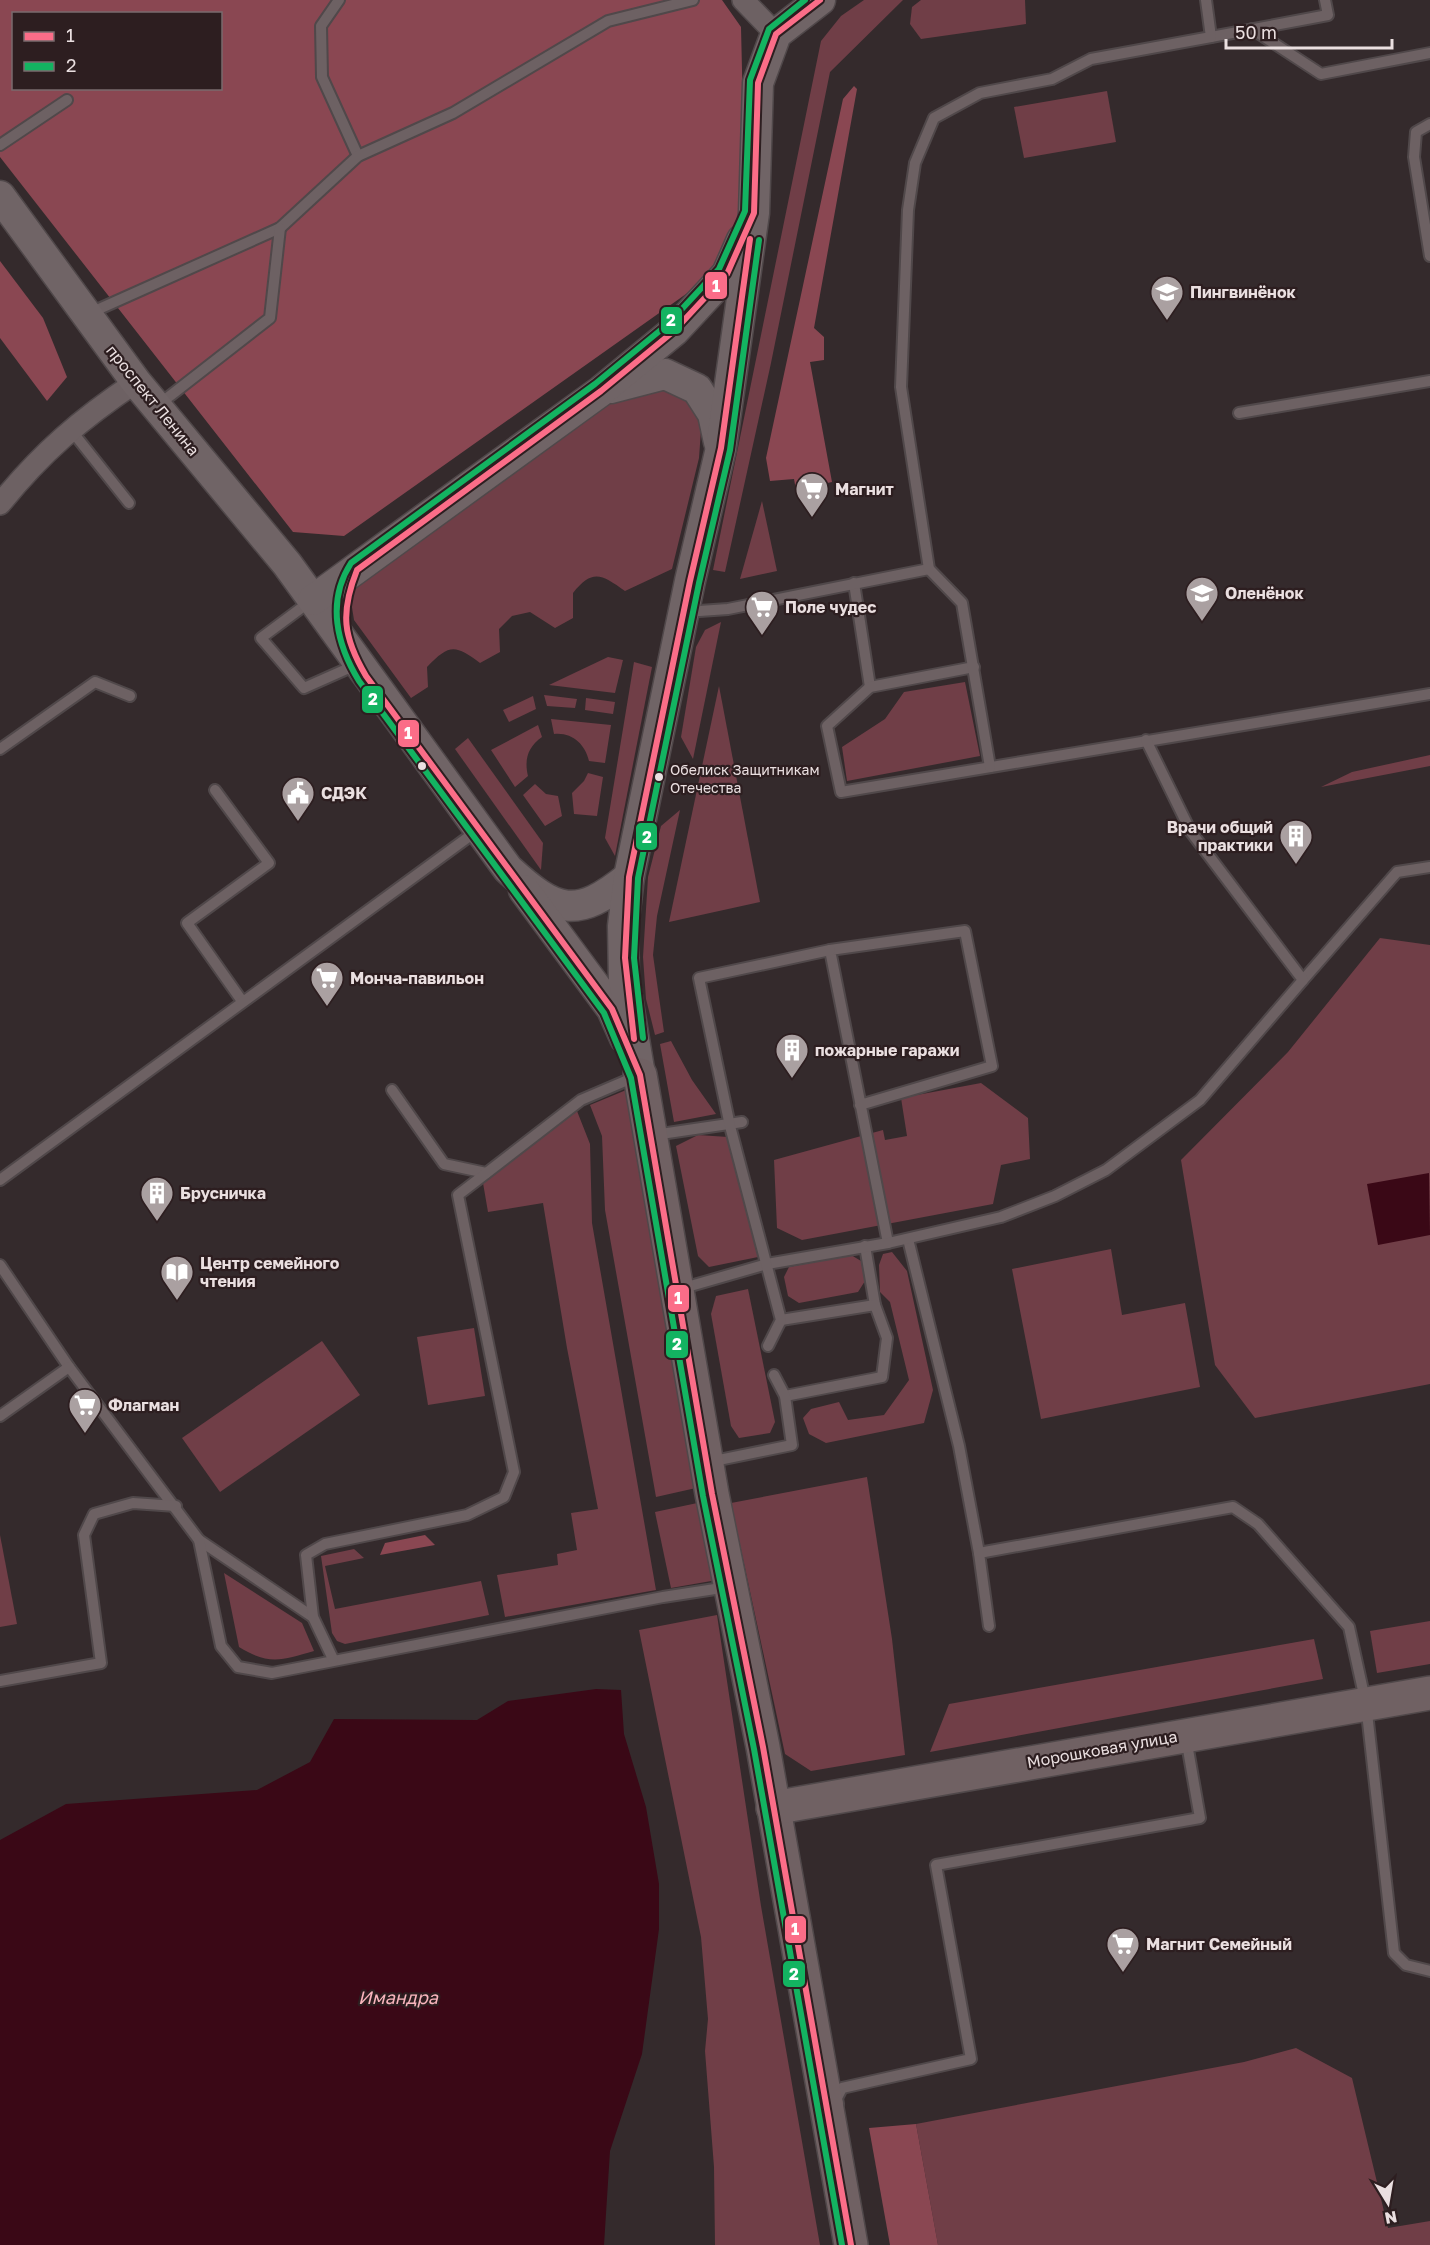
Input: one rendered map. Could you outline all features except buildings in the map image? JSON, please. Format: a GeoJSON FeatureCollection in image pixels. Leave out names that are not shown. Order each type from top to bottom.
{"type":"FeatureCollection","features":[{"type":"Feature","properties":{"kind":"main road"},"geometry":{"type":"LineString","coordinates":[[820,0],[776,34],[758,83],[754,213],[721,448],[629,877],[623,926],[624,981],[706,1463],[773,1808],[851,2245]]}},
{"type":"Feature","properties":{"kind":"main road","name":"проспект Ленина"},"geometry":{"type":"LineString","coordinates":[[0,196],[136,382],[262,532],[508,868]]}},
{"type":"Feature","properties":{"kind":"main road"},"geometry":{"type":"LineString","coordinates":[[313,600],[601,391],[674,331],[727,273],[754,213]]}},
{"type":"Feature","properties":{"kind":"main road"},"geometry":{"type":"LineString","coordinates":[[601,391],[665,374],[697,388],[713,414],[721,448]]}},
{"type":"Feature","properties":{"kind":"main road"},"geometry":{"type":"LineString","coordinates":[[262,532],[294,558],[319,568],[357,570]]}},
{"type":"Feature","properties":{"kind":"main road"},"geometry":{"type":"LineString","coordinates":[[355,658],[343,614],[346,594],[357,570]]}},
{"type":"Feature","properties":{"kind":"main road"},"geometry":{"type":"LineString","coordinates":[[508,868],[527,886],[558,905],[579,907],[598,901],[629,877]]}},
{"type":"Feature","properties":{"kind":"main road"},"geometry":{"type":"LineString","coordinates":[[508,868],[612,1009],[640,1075]]}},
{"type":"Feature","properties":{"kind":"main road","name":"Морошковая улица"},"geometry":{"type":"LineString","coordinates":[[773,1808],[1430,1693]]}},
{"type":"Feature","properties":{"kind":"street"},"geometry":{"type":"LineString","coordinates":[[743,0],[776,34]]}},
{"type":"Feature","properties":{"kind":"street"},"geometry":{"type":"LineString","coordinates":[[0,504],[26,472],[84,417],[136,382]]}},
{"type":"Feature","properties":{"kind":"lane"},"geometry":{"type":"LineString","coordinates":[[339,0],[321,26],[322,77],[358,156]]}},
{"type":"Feature","properties":{"kind":"lane"},"geometry":{"type":"LineString","coordinates":[[86,316],[280,228],[358,156],[453,113],[608,21],[693,0]]}},
{"type":"Feature","properties":{"kind":"lane"},"geometry":{"type":"LineString","coordinates":[[1206,0],[1211,37]]}},
{"type":"Feature","properties":{"kind":"lane"},"geometry":{"type":"LineString","coordinates":[[990,767],[962,603],[929,569],[901,387],[908,210],[915,163],[934,118],[980,93],[1052,80],[1091,59],[1328,15],[1325,0]]}},
{"type":"Feature","properties":{"kind":"lane"},"geometry":{"type":"LineString","coordinates":[[1252,29],[1321,74],[1430,53]]}},
{"type":"Feature","properties":{"kind":"lane"},"geometry":{"type":"LineString","coordinates":[[0,145],[67,100]]}},
{"type":"Feature","properties":{"kind":"lane"},"geometry":{"type":"LineString","coordinates":[[1430,124],[1416,132],[1414,157],[1430,256]]}},
{"type":"Feature","properties":{"kind":"lane"},"geometry":{"type":"LineString","coordinates":[[156,406],[270,318],[280,228]]}},
{"type":"Feature","properties":{"kind":"lane"},"geometry":{"type":"LineString","coordinates":[[1239,413],[1430,381]]}},
{"type":"Feature","properties":{"kind":"lane"},"geometry":{"type":"LineString","coordinates":[[71,430],[129,503]]}},
{"type":"Feature","properties":{"kind":"lane"},"geometry":{"type":"LineString","coordinates":[[684,612],[728,609],[929,569]]}},
{"type":"Feature","properties":{"kind":"lane"},"geometry":{"type":"LineString","coordinates":[[854,583],[870,687]]}},
{"type":"Feature","properties":{"kind":"lane"},"geometry":{"type":"LineString","coordinates":[[313,600],[261,638],[304,688],[355,658]]}},
{"type":"Feature","properties":{"kind":"lane"},"geometry":{"type":"LineString","coordinates":[[974,667],[870,687],[827,726],[841,792],[1430,694]]}},
{"type":"Feature","properties":{"kind":"lane"},"geometry":{"type":"LineString","coordinates":[[0,749],[95,682],[130,696]]}},
{"type":"Feature","properties":{"kind":"lane"},"geometry":{"type":"LineString","coordinates":[[1146,740],[1191,832],[1303,980]]}},
{"type":"Feature","properties":{"kind":"lane"},"geometry":{"type":"LineString","coordinates":[[214,790],[269,863],[187,923],[242,1000]]}},
{"type":"Feature","properties":{"kind":"lane"},"geometry":{"type":"LineString","coordinates":[[0,1180],[242,1000],[480,828]]}},
{"type":"Feature","properties":{"kind":"lane"},"geometry":{"type":"LineString","coordinates":[[677,1290],[767,1264],[908,1239],[1001,1217],[1055,1196],[1106,1170],[1200,1100],[1397,872],[1430,867]]}},
{"type":"Feature","properties":{"kind":"lane"},"geometry":{"type":"LineString","coordinates":[[768,1346],[782,1320],[730,1126],[699,978],[830,950],[964,931],[992,1066],[860,1105]]}},
{"type":"Feature","properties":{"kind":"lane"},"geometry":{"type":"LineString","coordinates":[[830,950],[888,1243]]}},
{"type":"Feature","properties":{"kind":"lane"},"geometry":{"type":"LineString","coordinates":[[333,1659],[313,1617],[306,1555],[325,1544],[467,1515],[504,1497],[514,1472],[458,1195],[581,1100],[640,1075]]}},
{"type":"Feature","properties":{"kind":"lane"},"geometry":{"type":"LineString","coordinates":[[392,1090],[444,1164],[486,1173]]}},
{"type":"Feature","properties":{"kind":"lane"},"geometry":{"type":"LineString","coordinates":[[650,1136],[730,1126],[742,1122]]}},
{"type":"Feature","properties":{"kind":"lane"},"geometry":{"type":"LineString","coordinates":[[908,1239],[959,1446],[979,1553],[989,1626]]}},
{"type":"Feature","properties":{"kind":"lane"},"geometry":{"type":"LineString","coordinates":[[786,1396],[882,1377],[887,1338],[875,1305],[865,1246]]}},
{"type":"Feature","properties":{"kind":"lane"},"geometry":{"type":"LineString","coordinates":[[0,1265],[69,1367],[176,1506],[199,1540],[313,1617]]}},
{"type":"Feature","properties":{"kind":"lane"},"geometry":{"type":"LineString","coordinates":[[782,1320],[875,1305]]}},
{"type":"Feature","properties":{"kind":"lane"},"geometry":{"type":"LineString","coordinates":[[0,1416],[69,1367]]}},
{"type":"Feature","properties":{"kind":"lane"},"geometry":{"type":"LineString","coordinates":[[706,1463],[792,1445],[786,1396],[774,1375]]}},
{"type":"Feature","properties":{"kind":"lane"},"geometry":{"type":"LineString","coordinates":[[0,1681],[101,1663],[84,1535],[94,1514],[133,1503],[176,1506]]}},
{"type":"Feature","properties":{"kind":"lane"},"geometry":{"type":"LineString","coordinates":[[979,1553],[1233,1507],[1258,1524],[1349,1627],[1366,1704],[1394,1953],[1406,1965],[1430,1971]]}},
{"type":"Feature","properties":{"kind":"lane"},"geometry":{"type":"LineString","coordinates":[[199,1540],[221,1646],[238,1667],[272,1673],[333,1659],[663,1596],[731,1587]]}},
{"type":"Feature","properties":{"kind":"lane"},"geometry":{"type":"LineString","coordinates":[[841,2120],[837,2098],[842,2088],[971,2059],[936,1865],[1200,1818],[1185,1735]]}},
{"type":"Feature","properties":{"kind":"lane"},"geometry":{"type":"LineString","coordinates":[[840,2182],[845,2141]]}},
{"type":"Feature","properties":{"kind":"shaded area"},"geometry":{"type":"Polygon","coordinates":[[[0,0],[722,0],[741,27],[745,199],[737,244],[711,276],[344,536],[293,532],[0,157],[0,0]]]}},
{"type":"Feature","properties":{"kind":"shaded area"},"geometry":{"type":"Polygon","coordinates":[[[864,0],[903,0],[830,72],[771,363],[725,572],[713,570],[821,41],[841,16],[864,0]]]}},
{"type":"Feature","properties":{"kind":"shaded area"},"geometry":{"type":"Polygon","coordinates":[[[921,0],[1025,0],[1026,24],[921,39],[910,24],[912,7],[921,0]]]}},
{"type":"Feature","properties":{"kind":"shaded area"},"geometry":{"type":"Polygon","coordinates":[[[854,86],[857,89],[814,328],[824,337],[824,360],[810,362],[832,482],[796,490],[794,479],[770,481],[766,458],[843,99],[854,86]]]}},
{"type":"Feature","properties":{"kind":"shaded area"},"geometry":{"type":"Polygon","coordinates":[[[1107,91],[1116,142],[1024,158],[1014,107],[1107,91]]]}},
{"type":"Feature","properties":{"kind":"shaded area"},"geometry":{"type":"Polygon","coordinates":[[[0,261],[43,318],[67,377],[47,401],[0,338],[0,261]]]}},
{"type":"Feature","properties":{"kind":"shaded area"},"geometry":{"type":"Polygon","coordinates":[[[665,385],[685,395],[702,416],[699,458],[672,569],[625,591],[604,578],[592,577],[586,580],[573,593],[573,618],[555,628],[530,612],[512,616],[499,629],[500,652],[480,663],[458,650],[452,649],[441,654],[427,667],[428,687],[411,698],[354,620],[351,601],[356,584],[606,404],[665,385]]]}},
{"type":"Feature","properties":{"kind":"shaded area"},"geometry":{"type":"Polygon","coordinates":[[[762,501],[777,571],[740,579],[762,501]]]}},
{"type":"Feature","properties":{"kind":"shaded area"},"geometry":{"type":"Polygon","coordinates":[[[721,622],[693,759],[681,737],[696,647],[705,630],[721,622]]]}},
{"type":"Feature","properties":{"kind":"shaded area"},"geometry":{"type":"Polygon","coordinates":[[[608,657],[623,660],[615,693],[549,685],[608,657]]]}},
{"type":"Feature","properties":{"kind":"shaded area"},"geometry":{"type":"Polygon","coordinates":[[[634,662],[652,667],[615,856],[605,838],[634,662]]]}},
{"type":"Feature","properties":{"kind":"shaded area"},"geometry":{"type":"Polygon","coordinates":[[[965,682],[980,756],[847,781],[842,747],[885,719],[904,692],[965,682]]]}},
{"type":"Feature","properties":{"kind":"shaded area"},"geometry":{"type":"Polygon","coordinates":[[[719,686],[760,902],[669,922],[719,686]]]}},
{"type":"Feature","properties":{"kind":"shaded area"},"geometry":{"type":"Polygon","coordinates":[[[544,695],[577,699],[575,708],[547,706],[544,695]]]}},
{"type":"Feature","properties":{"kind":"shaded area"},"geometry":{"type":"Polygon","coordinates":[[[533,696],[536,709],[509,722],[503,710],[533,696]]]}},
{"type":"Feature","properties":{"kind":"shaded area"},"geometry":{"type":"Polygon","coordinates":[[[586,698],[615,702],[613,714],[585,710],[586,698]]]}},
{"type":"Feature","properties":{"kind":"shaded area"},"geometry":{"type":"Polygon","coordinates":[[[551,719],[611,725],[605,763],[589,761],[581,744],[572,737],[554,734],[551,719]]]}},
{"type":"Feature","properties":{"kind":"shaded area"},"geometry":{"type":"Polygon","coordinates":[[[538,725],[542,737],[533,745],[528,754],[528,776],[515,787],[491,750],[538,725]]]}},
{"type":"Feature","properties":{"kind":"shaded area"},"geometry":{"type":"Polygon","coordinates":[[[468,738],[543,843],[541,870],[455,749],[468,738]]]}},
{"type":"Feature","properties":{"kind":"shaded area"},"geometry":{"type":"Polygon","coordinates":[[[1430,755],[1430,766],[1321,787],[1352,772],[1430,755]]]}},
{"type":"Feature","properties":{"kind":"shaded area"},"geometry":{"type":"Polygon","coordinates":[[[588,773],[603,777],[597,816],[574,814],[572,793],[584,781],[588,773]]]}},
{"type":"Feature","properties":{"kind":"shaded area"},"geometry":{"type":"Polygon","coordinates":[[[535,784],[546,794],[558,796],[562,816],[545,826],[523,795],[535,784]]]}},
{"type":"Feature","properties":{"kind":"shaded area"},"geometry":{"type":"Polygon","coordinates":[[[680,810],[657,916],[653,955],[664,1032],[655,1035],[646,999],[643,957],[648,877],[661,826],[680,810]]]}},
{"type":"Feature","properties":{"kind":"shaded area"},"geometry":{"type":"Polygon","coordinates":[[[1380,938],[1430,945],[1430,1384],[1255,1418],[1215,1365],[1181,1160],[1288,1052],[1380,938]]]}},
{"type":"Feature","properties":{"kind":"shaded area"},"geometry":{"type":"Polygon","coordinates":[[[671,1041],[692,1080],[716,1114],[674,1122],[660,1044],[671,1041]]]}},
{"type":"Feature","properties":{"kind":"shaded area"},"geometry":{"type":"Polygon","coordinates":[[[981,1083],[1028,1118],[1030,1159],[1001,1165],[993,1204],[802,1240],[777,1228],[774,1160],[883,1130],[885,1140],[907,1136],[901,1098],[981,1083]]]}},
{"type":"Feature","properties":{"kind":"shaded area"},"geometry":{"type":"Polygon","coordinates":[[[631,1088],[696,1488],[656,1497],[605,1210],[602,1136],[590,1105],[631,1088]]]}},
{"type":"Feature","properties":{"kind":"shaded area"},"geometry":{"type":"Polygon","coordinates":[[[577,1111],[590,1144],[592,1223],[656,1590],[505,1617],[497,1575],[558,1565],[557,1554],[577,1550],[571,1513],[598,1509],[567,1348],[543,1203],[488,1212],[483,1183],[577,1111]]]}},
{"type":"Feature","properties":{"kind":"shaded area"},"geometry":{"type":"Polygon","coordinates":[[[698,1135],[728,1137],[758,1257],[709,1267],[698,1256],[676,1146],[698,1135]]]}},
{"type":"Feature","properties":{"kind":"shaded area"},"geometry":{"type":"Polygon","coordinates":[[[1111,1249],[1122,1315],[1185,1303],[1200,1387],[1041,1419],[1012,1269],[1111,1249]]]}},
{"type":"Feature","properties":{"kind":"shaded area"},"geometry":{"type":"Polygon","coordinates":[[[892,1252],[907,1271],[933,1390],[924,1423],[826,1443],[809,1434],[803,1418],[811,1409],[839,1402],[848,1420],[884,1415],[909,1380],[890,1302],[880,1292],[879,1265],[883,1254],[892,1252]]]}},
{"type":"Feature","properties":{"kind":"shaded area"},"geometry":{"type":"Polygon","coordinates":[[[851,1255],[861,1261],[865,1281],[858,1292],[799,1303],[788,1296],[784,1277],[789,1267],[851,1255]]]}},
{"type":"Feature","properties":{"kind":"shaded area"},"geometry":{"type":"Polygon","coordinates":[[[748,1289],[775,1422],[770,1433],[739,1438],[731,1426],[711,1314],[716,1296],[748,1289]]]}},
{"type":"Feature","properties":{"kind":"shaded area"},"geometry":{"type":"Polygon","coordinates":[[[474,1328],[485,1396],[428,1405],[417,1337],[474,1328]]]}},
{"type":"Feature","properties":{"kind":"shaded area"},"geometry":{"type":"Polygon","coordinates":[[[322,1341],[360,1395],[220,1492],[182,1438],[322,1341]]]}},
{"type":"Feature","properties":{"kind":"shaded area"},"geometry":{"type":"Polygon","coordinates":[[[867,1477],[892,1639],[905,1755],[811,1771],[785,1754],[731,1503],[867,1477]]]}},
{"type":"Feature","properties":{"kind":"shaded area"},"geometry":{"type":"Polygon","coordinates":[[[702,1502],[717,1580],[671,1588],[655,1512],[702,1502]]]}},
{"type":"Feature","properties":{"kind":"shaded area"},"geometry":{"type":"Polygon","coordinates":[[[0,1535],[17,1624],[0,1627],[0,1535]]]}},
{"type":"Feature","properties":{"kind":"shaded area"},"geometry":{"type":"Polygon","coordinates":[[[425,1535],[435,1545],[380,1555],[385,1543],[425,1535]]]}},
{"type":"Feature","properties":{"kind":"shaded area"},"geometry":{"type":"Polygon","coordinates":[[[354,1549],[364,1558],[325,1566],[335,1609],[481,1581],[489,1615],[345,1644],[337,1641],[332,1633],[321,1556],[354,1549]]]}},
{"type":"Feature","properties":{"kind":"shaded area"},"geometry":{"type":"Polygon","coordinates":[[[224,1573],[302,1623],[314,1651],[276,1660],[259,1657],[239,1647],[224,1573]]]}},
{"type":"Feature","properties":{"kind":"shaded area"},"geometry":{"type":"Polygon","coordinates":[[[717,1615],[761,1906],[820,2245],[715,2245],[714,2167],[705,2051],[708,2019],[701,1937],[639,1630],[717,1615]]]}},
{"type":"Feature","properties":{"kind":"shaded area"},"geometry":{"type":"Polygon","coordinates":[[[1430,1621],[1430,1664],[1377,1673],[1370,1631],[1430,1621]]]}},
{"type":"Feature","properties":{"kind":"shaded area"},"geometry":{"type":"Polygon","coordinates":[[[1314,1639],[1323,1679],[930,1752],[949,1704],[1314,1639]]]}},
{"type":"Feature","properties":{"kind":"shaded area"},"geometry":{"type":"Polygon","coordinates":[[[1296,2048],[1352,2078],[1388,2228],[1430,2221],[1430,2245],[938,2245],[916,2124],[1244,2062],[1296,2048]]]}},
{"type":"Feature","properties":{"kind":"shaded area"},"geometry":{"type":"Polygon","coordinates":[[[916,2124],[938,2245],[890,2245],[869,2128],[916,2124]]]}},
{"type":"Feature","properties":{"kind":"water"},"geometry":{"type":"Polygon","coordinates":[[[1429,1173],[1430,1235],[1378,1245],[1367,1184],[1429,1173]]]}},
{"type":"Feature","properties":{"kind":"water","name":"Имандра"},"geometry":{"type":"Polygon","coordinates":[[[596,1689],[621,1690],[624,1734],[646,1807],[659,1884],[659,1929],[642,2054],[610,2151],[604,2245],[0,2245],[0,1840],[66,1804],[257,1790],[310,1762],[334,1719],[477,1720],[508,1701],[596,1689]]]}},
{"type":"Feature","properties":{"kind":"transit line","name":"2"},"geometry":{"type":"LineString","coordinates":[[805,0],[769,29],[750,80],[745,211],[719,269],[668,324],[595,384],[351,563],[343,578],[339,593],[337,623],[345,653],[359,681],[604,1013],[631,1078],[703,1496],[754,1749],[842,2245]]}},
{"type":"Feature","properties":{"kind":"transit line","name":"1"},"geometry":{"type":"LineString","coordinates":[[820,0],[776,34],[758,83],[754,213],[727,274],[674,331],[601,391],[357,570],[348,599],[346,624],[352,649],[366,676],[612,1009],[640,1075],[712,1494],[763,1747],[851,2245]]}},
{"type":"Feature","properties":{"kind":"transit line","name":"1"},"geometry":{"type":"LineString","coordinates":[[634,1039],[625,958],[629,877],[690,581],[721,448],[750,239]]}},
{"type":"Feature","properties":{"kind":"transit line","name":"2"},"geometry":{"type":"LineString","coordinates":[[643,1038],[634,958],[638,878],[699,583],[730,450],[759,240]]}},
{"type":"Feature","properties":{"kind":"place","name":"Пингвинёнок"},"geometry":{"type":"Point","coordinates":[1167,321]}},
{"type":"Feature","properties":{"kind":"place","name":"Магнит"},"geometry":{"type":"Point","coordinates":[812,518]}},
{"type":"Feature","properties":{"kind":"place","name":"Оленёнок"},"geometry":{"type":"Point","coordinates":[1202,622]}},
{"type":"Feature","properties":{"kind":"place","name":"Поле чудес"},"geometry":{"type":"Point","coordinates":[762,636]}},
{"type":"Feature","properties":{"kind":"place","name":"Обелиск Защитникам Отечества"},"geometry":{"type":"Point","coordinates":[659,777]}},
{"type":"Feature","properties":{"kind":"place","name":"СДЭК"},"geometry":{"type":"Point","coordinates":[298,822]}},
{"type":"Feature","properties":{"kind":"place","name":"Врачи общий практики"},"geometry":{"type":"Point","coordinates":[1296,865]}},
{"type":"Feature","properties":{"kind":"place","name":"Монча-павильон"},"geometry":{"type":"Point","coordinates":[327,1007]}},
{"type":"Feature","properties":{"kind":"place","name":"пожарные гаражи"},"geometry":{"type":"Point","coordinates":[792,1079]}},
{"type":"Feature","properties":{"kind":"place","name":"Брусничка"},"geometry":{"type":"Point","coordinates":[157,1222]}},
{"type":"Feature","properties":{"kind":"place","name":"Центр семейного чтения"},"geometry":{"type":"Point","coordinates":[177,1301]}},
{"type":"Feature","properties":{"kind":"place","name":"Флагман"},"geometry":{"type":"Point","coordinates":[85,1434]}},
{"type":"Feature","properties":{"kind":"place","name":"Магнит Семейный"},"geometry":{"type":"Point","coordinates":[1123,1973]}}]}
